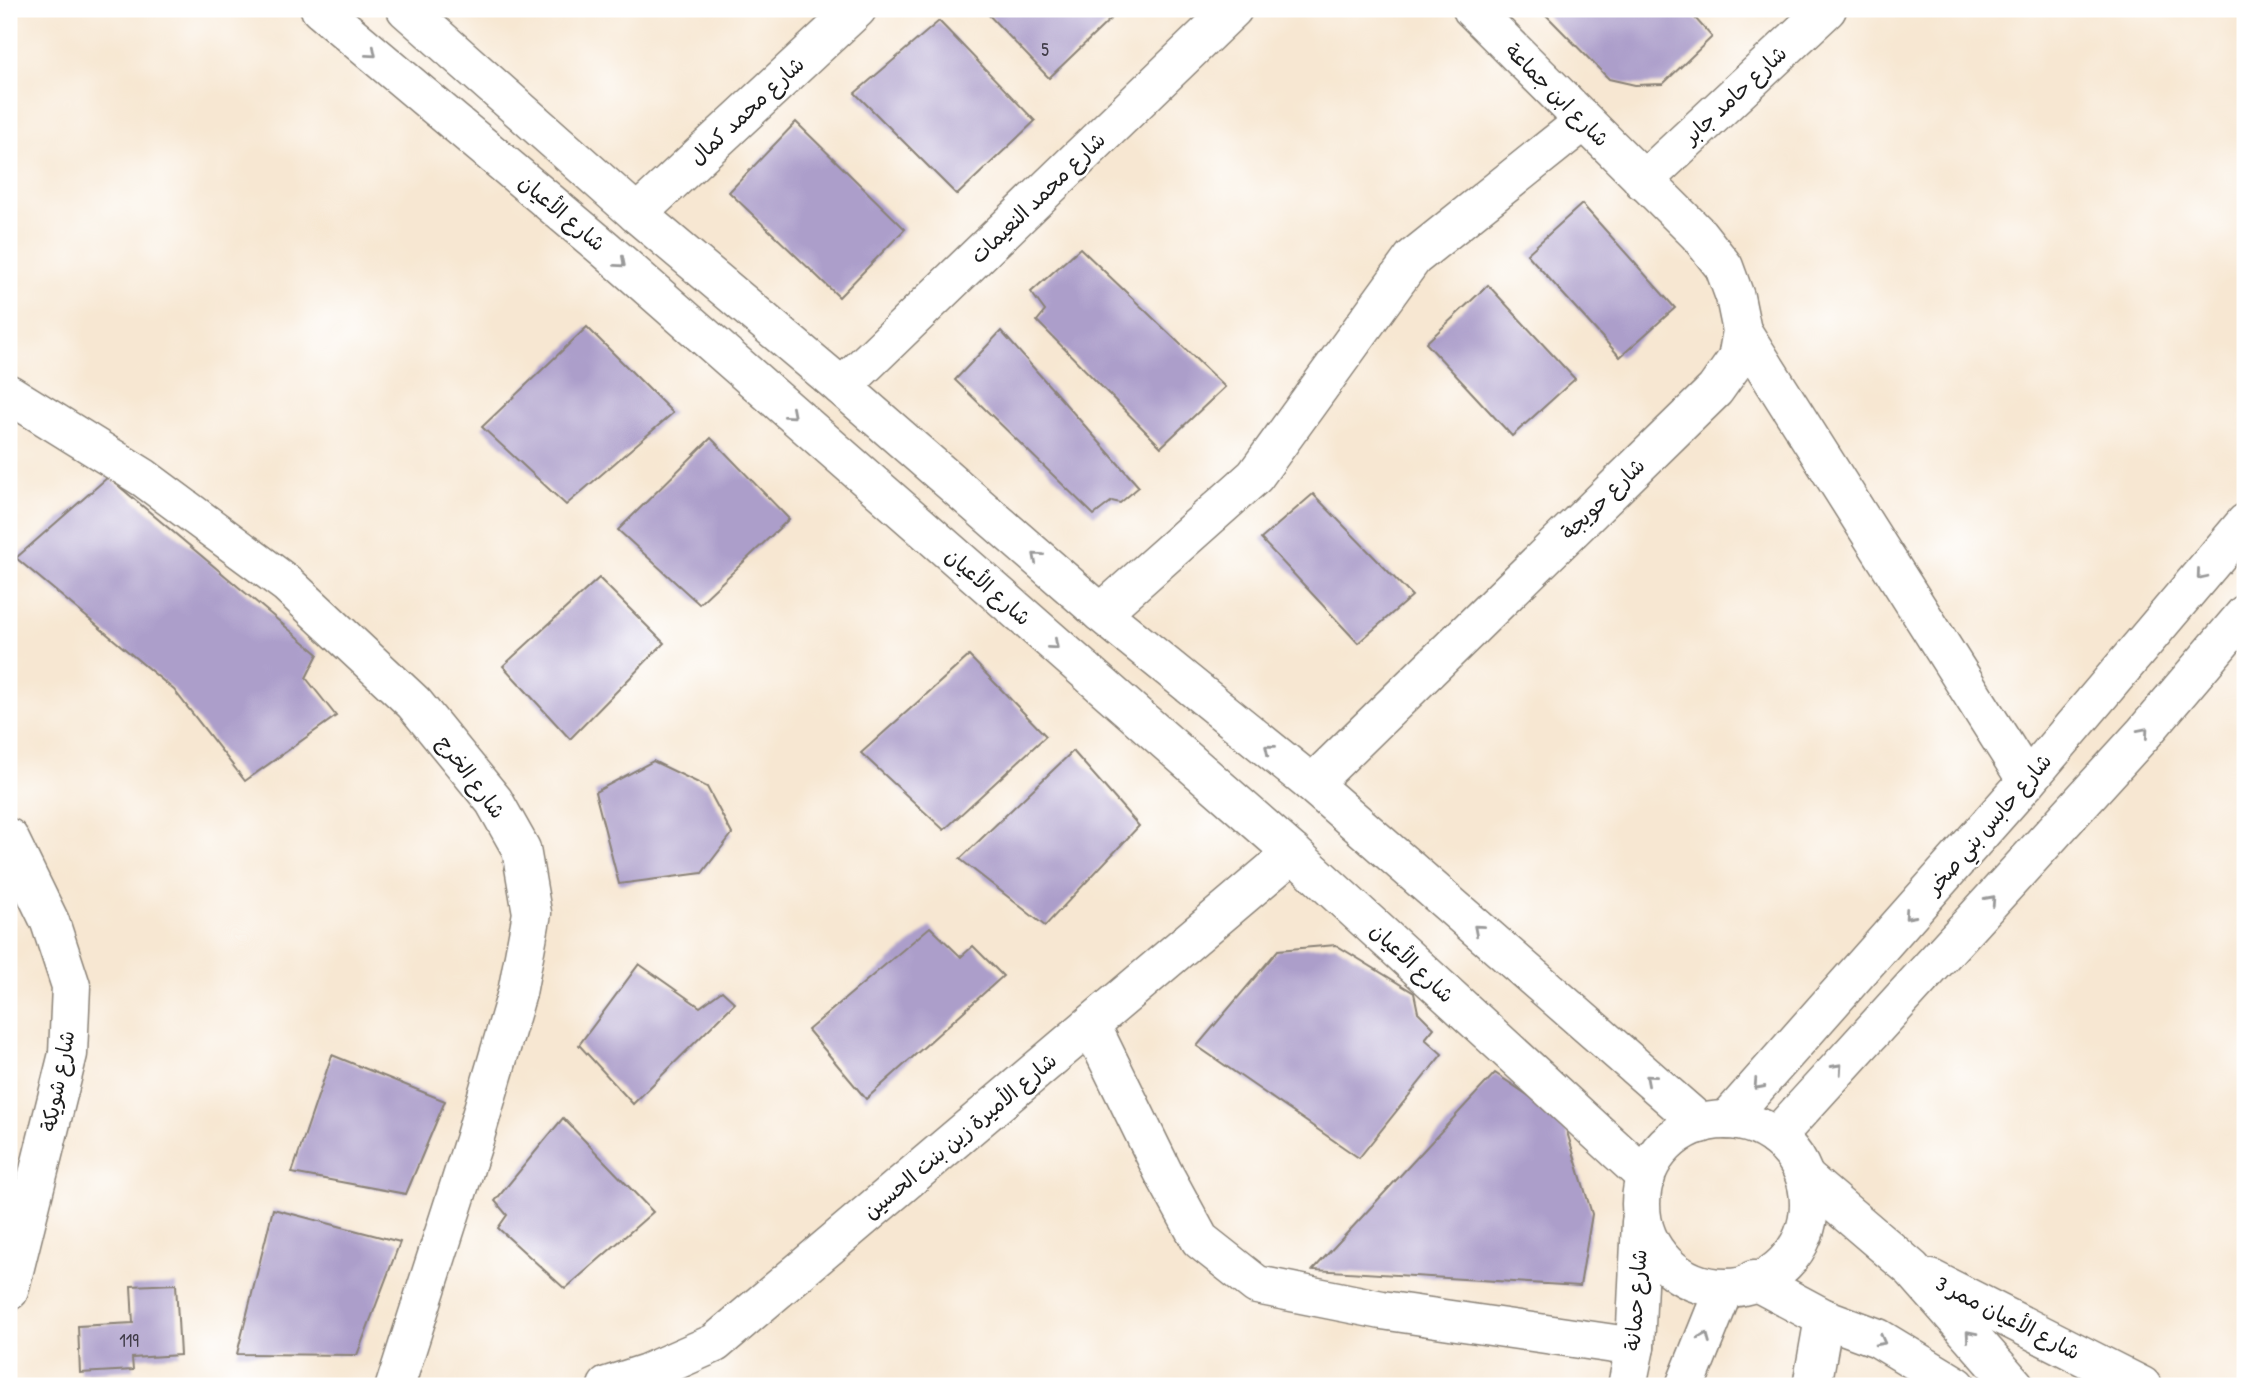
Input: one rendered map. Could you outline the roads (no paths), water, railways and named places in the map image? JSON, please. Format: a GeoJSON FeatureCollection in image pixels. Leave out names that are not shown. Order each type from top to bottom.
{"type":"FeatureCollection","features":[{"type":"Feature","properties":{"kind":"street","name":"شارع الأعيان"},"geometry":{"type":"LineString","coordinates":[[320,9],[605,249],[1293,853],[1643,1195]]}},
{"type":"Feature","properties":{"kind":"street"},"geometry":{"type":"LineString","coordinates":[[406,9],[637,214],[842,387],[1101,612],[1312,784],[1714,1122]]}},
{"type":"Feature","properties":{"kind":"street","name":"شارع محمد كمال"},"geometry":{"type":"LineString","coordinates":[[637,214],[857,9]]}},
{"type":"Feature","properties":{"kind":"street","name":"شارع محمد النعيمات"},"geometry":{"type":"LineString","coordinates":[[842,387],[1233,9]]}},
{"type":"Feature","properties":{"kind":"street","name":"شارع ابن جماعة"},"geometry":{"type":"LineString","coordinates":[[1472,9],[1643,181]]}},
{"type":"Feature","properties":{"kind":"street","name":"شارع حامد جابر"},"geometry":{"type":"LineString","coordinates":[[1643,181],[1827,9]]}},
{"type":"Feature","properties":{"kind":"street"},"geometry":{"type":"LineString","coordinates":[[1101,612],[1255,476],[1413,258],[1583,121]]}},
{"type":"Feature","properties":{"kind":"street","name":"شارع حويجة"},"geometry":{"type":"LineString","coordinates":[[1312,784],[1715,390],[1737,359],[1742,331],[1735,297],[1724,267],[1698,234],[1643,181]]}},
{"type":"Feature","properties":{"kind":"street"},"geometry":{"type":"LineString","coordinates":[[1742,331],[2027,781]]}},
{"type":"Feature","properties":{"kind":"street","name":"شارع الخرج"},"geometry":{"type":"LineString","coordinates":[[9,394],[144,478],[287,584],[414,703],[494,801],[521,849],[532,913],[517,993],[474,1140],[395,1386]]}},
{"type":"Feature","properties":{"kind":"street","name":"شارع حابس بني صخر"},"geometry":{"type":"LineString","coordinates":[[1714,1122],[2027,781],[2245,523]]}},
{"type":"Feature","properties":{"kind":"street"},"geometry":{"type":"LineString","coordinates":[[1776,1137],[2134,743],[2245,614]]}},
{"type":"Feature","properties":{"kind":"street","name":"شارع شويكة"},"geometry":{"type":"LineString","coordinates":[[9,838],[50,922],[71,986],[68,1054],[9,1291]]}},
{"type":"Feature","properties":{"kind":"street","name":"شارع الأميرة زين بنت الحسين"},"geometry":{"type":"LineString","coordinates":[[607,1386],[647,1373],[715,1343],[1293,853]]}},
{"type":"Feature","properties":{"kind":"street"},"geometry":{"type":"LineString","coordinates":[[1091,1025],[1163,1172],[1200,1240],[1257,1285],[1382,1310],[1635,1347]]}},
{"type":"Feature","properties":{"kind":"street"},"geometry":{"type":"LineString","coordinates":[[1808,1180],[1810,1205],[1806,1231],[1793,1254],[1775,1273],[1739,1284],[1700,1285],[1678,1274],[1660,1258],[1647,1237],[1643,1195],[1658,1154],[1677,1135],[1714,1122],[1753,1125],[1776,1137],[1794,1155],[1808,1180],[1912,1269],[2015,1386]]}},
{"type":"Feature","properties":{"kind":"street","name":"شارع حمانة"},"geometry":{"type":"LineString","coordinates":[[1627,1386],[1635,1347],[1643,1195]]}},
{"type":"Feature","properties":{"kind":"street","name":"شارع الأعيان ممر 3"},"geometry":{"type":"LineString","coordinates":[[1912,1269],[2141,1386]]}},
{"type":"Feature","properties":{"kind":"street"},"geometry":{"type":"LineString","coordinates":[[1739,1284],[1878,1338],[1957,1386]]}},
{"type":"Feature","properties":{"kind":"street"},"geometry":{"type":"LineString","coordinates":[[1685,1386],[1739,1284]]}},
{"type":"Feature","properties":{"kind":"street"},"geometry":{"type":"LineString","coordinates":[[1812,1386],[1824,1318]]}}]}
